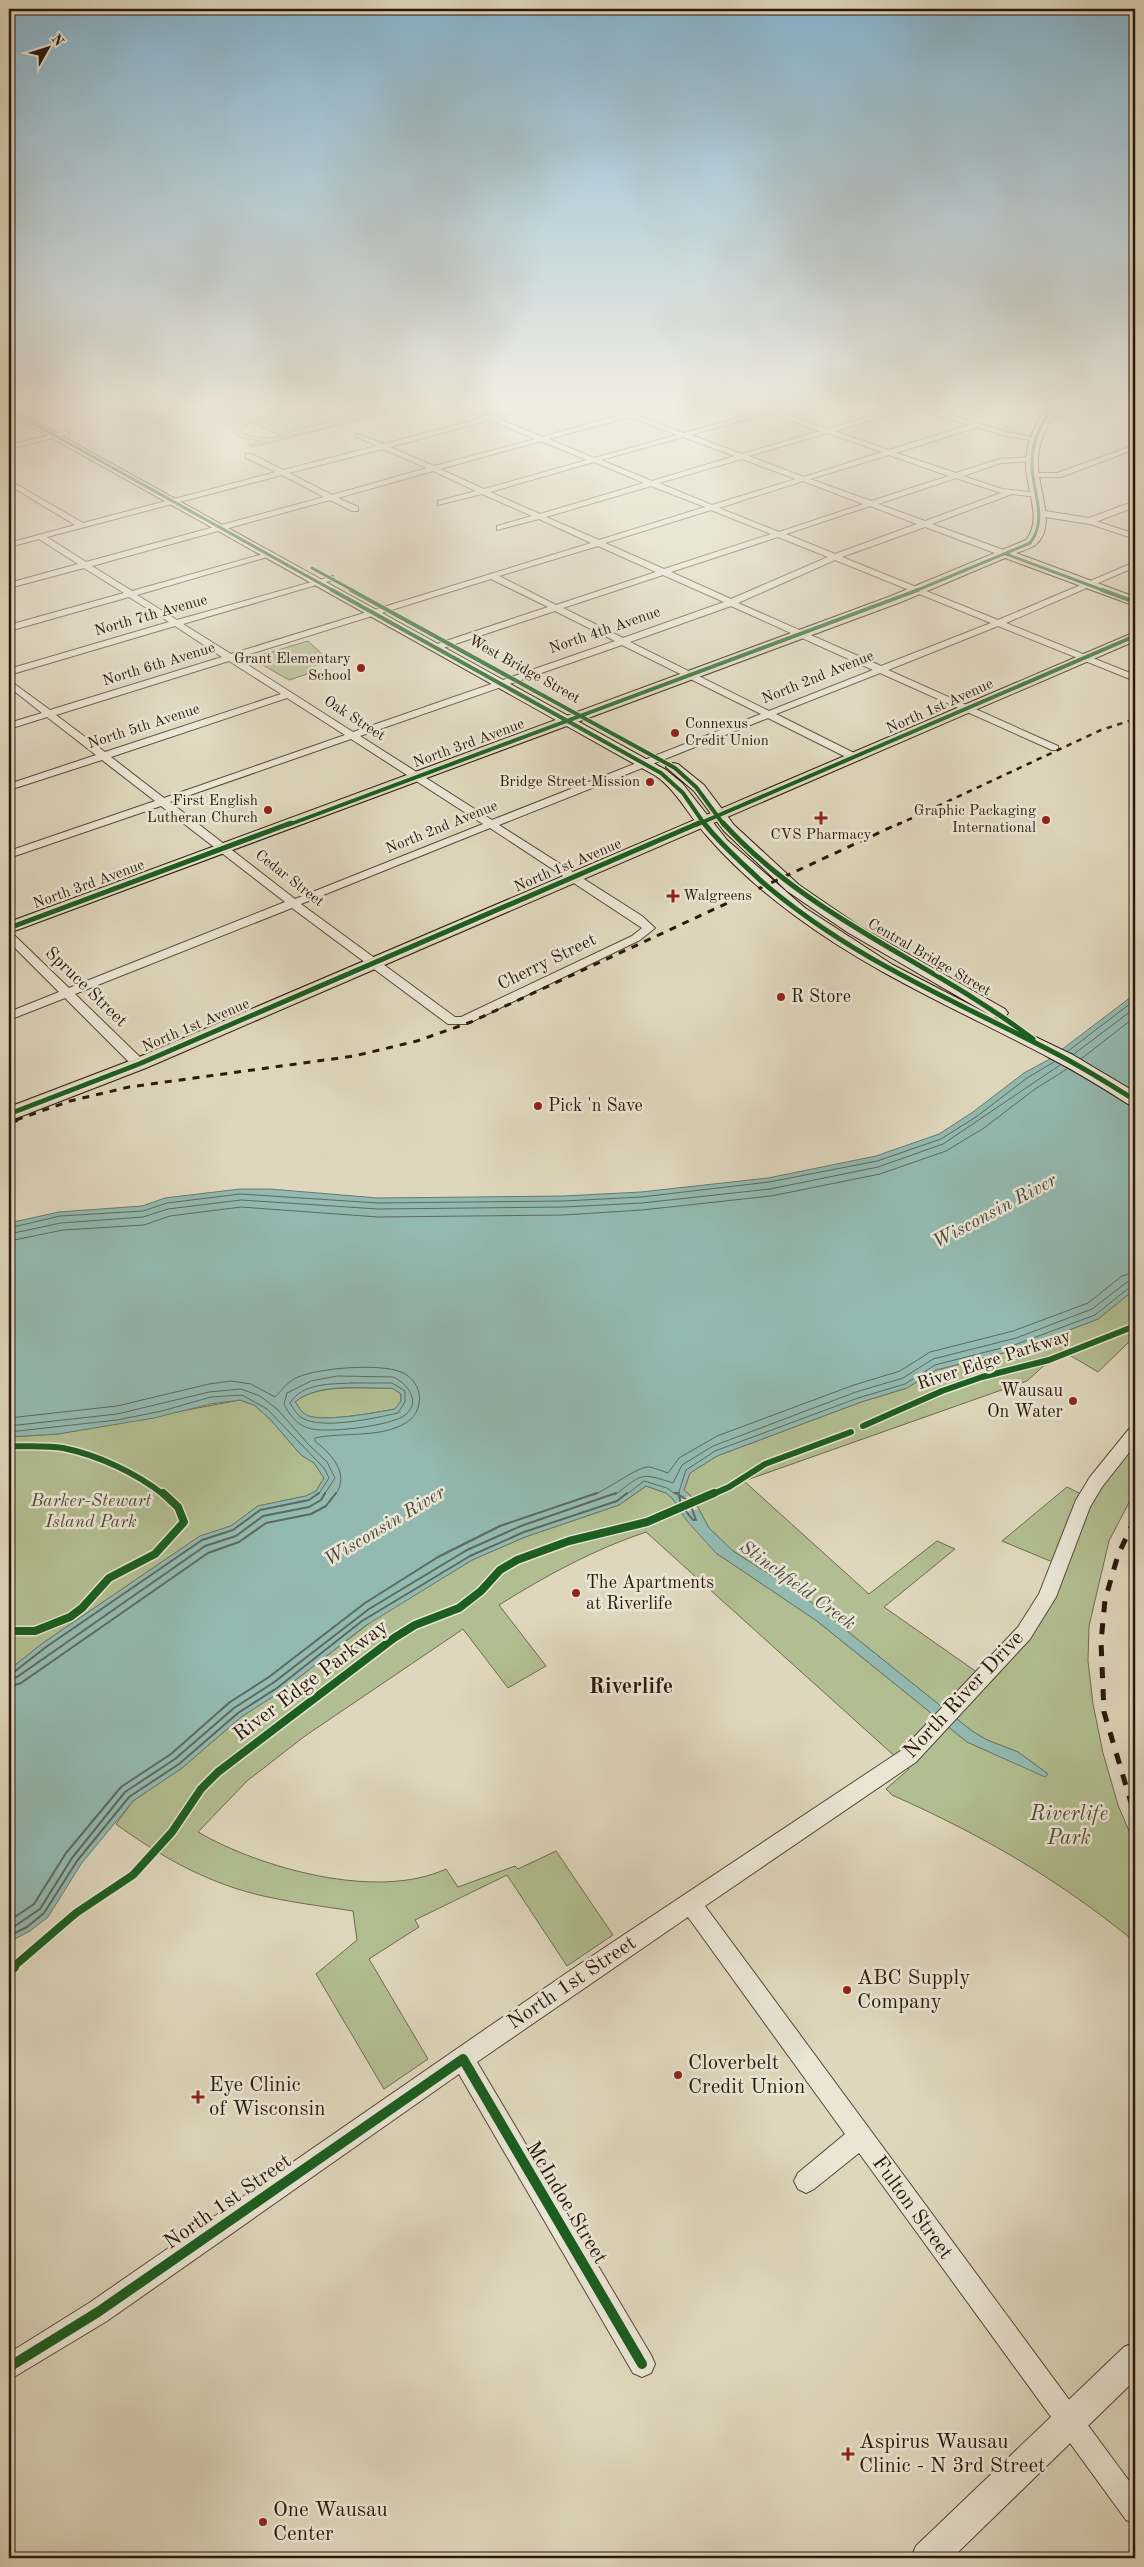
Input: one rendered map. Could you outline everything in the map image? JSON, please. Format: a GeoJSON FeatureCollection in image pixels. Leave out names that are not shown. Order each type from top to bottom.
{"type":"FeatureCollection","features":[{"type":"Feature","properties":{"kind":"main road","name":"West Bridge Street"},"geometry":{"type":"LineString","coordinates":[[227,526],[270,555],[324,580]]}},
{"type":"Feature","properties":{"kind":"main road","name":"West Bridge Street"},"geometry":{"type":"LineString","coordinates":[[227,526],[652,761],[775,882]]}},
{"type":"Feature","properties":{"kind":"main road"},"geometry":{"type":"LineString","coordinates":[[1034,564],[1027,556],[1025,546],[1036,538],[1039,526]]}},
{"type":"Feature","properties":{"kind":"main road","name":"North 3rd Avenue"},"geometry":{"type":"LineString","coordinates":[[9,928],[801,634],[1025,546]]}},
{"type":"Feature","properties":{"kind":"main road"},"geometry":{"type":"LineString","coordinates":[[1006,554],[1135,602]]}},
{"type":"Feature","properties":{"kind":"main road","name":"North 1st Avenue"},"geometry":{"type":"LineString","coordinates":[[9,1114],[139,1064],[856,758],[1135,636]]}},
{"type":"Feature","properties":{"kind":"main road","name":"Central Bridge Street"},"geometry":{"type":"LineString","coordinates":[[775,882],[990,1007],[1044,1048],[1135,1100]]}},
{"type":"Feature","properties":{"kind":"street"},"geometry":{"type":"LineString","coordinates":[[9,546],[82,526]]}},
{"type":"Feature","properties":{"kind":"street"},"geometry":{"type":"LineString","coordinates":[[9,586],[223,526]]}},
{"type":"Feature","properties":{"kind":"street"},"geometry":{"type":"LineString","coordinates":[[500,528],[507,526]]}},
{"type":"Feature","properties":{"kind":"street"},"geometry":{"type":"LineString","coordinates":[[562,526],[1055,748]]}},
{"type":"Feature","properties":{"kind":"street","name":"North 6th Avenue"},"geometry":{"type":"LineString","coordinates":[[9,726],[656,526]]}},
{"type":"Feature","properties":{"kind":"street"},"geometry":{"type":"LineString","coordinates":[[758,526],[1135,678]]}},
{"type":"Feature","properties":{"kind":"street"},"geometry":{"type":"LineString","coordinates":[[443,645],[804,526]]}},
{"type":"Feature","properties":{"kind":"street","name":"North 4th Avenue"},"geometry":{"type":"LineString","coordinates":[[9,855],[732,603],[836,557],[920,526]]}},
{"type":"Feature","properties":{"kind":"street"},"geometry":{"type":"LineString","coordinates":[[930,526],[1006,554]]}},
{"type":"Feature","properties":{"kind":"street"},"geometry":{"type":"LineString","coordinates":[[1103,526],[1135,537]]}},
{"type":"Feature","properties":{"kind":"street","name":"Oak Street"},"geometry":{"type":"LineString","coordinates":[[41,537],[646,922],[649,928]]}},
{"type":"Feature","properties":{"kind":"street"},"geometry":{"type":"LineString","coordinates":[[9,628],[270,555]]}},
{"type":"Feature","properties":{"kind":"street","name":"North 2nd Avenue"},"geometry":{"type":"LineString","coordinates":[[9,1016],[998,623],[1135,564]]}},
{"type":"Feature","properties":{"kind":"street"},"geometry":{"type":"LineString","coordinates":[[492,576],[856,758]]}},
{"type":"Feature","properties":{"kind":"street","name":"North 7th Avenue"},"geometry":{"type":"LineString","coordinates":[[9,672],[324,580]]}},
{"type":"Feature","properties":{"kind":"street","name":"Cedar Street"},"geometry":{"type":"LineString","coordinates":[[9,683],[444,1017],[457,1022]]}},
{"type":"Feature","properties":{"kind":"street","name":"North 5th Avenue"},"geometry":{"type":"LineString","coordinates":[[9,787],[288,695]]}},
{"type":"Feature","properties":{"kind":"street","name":"Cherry Street"},"geometry":{"type":"LineString","coordinates":[[457,1022],[527,992],[636,938],[649,928]]}},
{"type":"Feature","properties":{"kind":"street","name":"Spruce Street"},"geometry":{"type":"LineString","coordinates":[[9,936],[139,1064]]}},
{"type":"Feature","properties":{"kind":"street","name":"North River Drive"},"geometry":{"type":"LineString","coordinates":[[690,1904],[898,1764],[965,1699],[1014,1646],[1038,1612],[1047,1597],[1082,1505],[1096,1482],[1135,1434]]}},
{"type":"Feature","properties":{"kind":"street","name":"North 1st Street"},"geometry":{"type":"LineString","coordinates":[[9,2367],[98,2312],[690,1904]]}},
{"type":"Feature","properties":{"kind":"street","name":"Fulton Street"},"geometry":{"type":"LineString","coordinates":[[690,1904],[1135,2511]]}},
{"type":"Feature","properties":{"kind":"street","name":"McIndoe Street"},"geometry":{"type":"LineString","coordinates":[[463,2059],[642,2364]]}},
{"type":"Feature","properties":{"kind":"street"},"geometry":{"type":"LineString","coordinates":[[806,2181],[860,2137]]}},
{"type":"Feature","properties":{"kind":"street"},"geometry":{"type":"LineString","coordinates":[[928,2558],[1135,2358]]}},
{"type":"Feature","properties":{"kind":"green space"},"geometry":{"type":"Polygon","coordinates":[[[308,641],[321,653],[321,661],[307,674],[289,680],[254,660],[258,656],[308,641]]]}},
{"type":"Feature","properties":{"kind":"green space","name":"Riverlife Park"},"geometry":{"type":"Polygon","coordinates":[[[1135,1289],[1135,1344],[1130,1341],[1098,1372],[1061,1350],[1027,1381],[744,1481],[869,1594],[937,1541],[955,1549],[884,1607],[991,1682],[1025,1643],[1045,1615],[1061,1585],[1067,1568],[1002,1541],[1067,1487],[1093,1500],[1107,1478],[1135,1445],[1135,1491],[1109,1541],[1089,1626],[1088,1661],[1093,1704],[1103,1753],[1118,1805],[1135,1845],[1135,1942],[1048,1878],[988,1842],[892,1795],[886,1789],[909,1769],[646,1532],[608,1546],[571,1564],[499,1605],[546,1666],[508,1688],[463,1629],[305,1736],[247,1781],[198,1832],[253,1857],[319,1876],[354,1881],[387,1882],[418,1878],[446,1869],[458,1887],[515,1866],[518,1869],[556,1851],[613,1935],[567,1966],[507,1875],[415,1920],[419,1927],[369,1959],[428,2059],[384,2089],[316,1974],[357,1940],[353,1911],[304,1904],[236,1889],[182,1866],[116,1824],[133,1801],[182,1768],[241,1717],[280,1692],[376,1618],[472,1560],[525,1537],[619,1505],[646,1486],[666,1493],[672,1498],[716,1553],[817,1621],[967,1742],[1003,1758],[1048,1774],[1018,1752],[987,1740],[972,1731],[806,1598],[733,1551],[709,1528],[693,1498],[684,1490],[690,1473],[717,1456],[861,1402],[907,1388],[936,1370],[1019,1349],[1098,1319],[1135,1289]]]}},
{"type":"Feature","properties":{"kind":"green space"},"geometry":{"type":"Polygon","coordinates":[[[392,1388],[401,1394],[401,1401],[395,1409],[363,1415],[334,1418],[311,1417],[304,1414],[295,1401],[306,1395],[329,1389],[392,1388]]]}},
{"type":"Feature","properties":{"kind":"green space","name":"Barker-Stewart Island Park"},"geometry":{"type":"Polygon","coordinates":[[[240,1400],[254,1405],[270,1419],[301,1455],[314,1463],[324,1478],[316,1491],[306,1496],[258,1506],[231,1526],[200,1536],[43,1643],[9,1670],[9,1437],[58,1434],[240,1400]]]}},
{"type":"Feature","properties":{"kind":"water","name":"Wisconsin River"},"geometry":{"type":"Polygon","coordinates":[[[1135,994],[1135,1289],[1098,1319],[1019,1349],[936,1370],[907,1388],[861,1402],[717,1456],[690,1473],[684,1490],[693,1498],[709,1528],[733,1551],[806,1598],[972,1731],[987,1740],[1018,1752],[1048,1774],[1045,1777],[967,1742],[817,1621],[716,1553],[687,1521],[672,1498],[666,1493],[646,1486],[619,1505],[525,1537],[472,1560],[365,1626],[280,1692],[241,1717],[182,1768],[133,1801],[81,1864],[48,1917],[30,1931],[9,1942],[9,1670],[43,1643],[200,1536],[231,1526],[258,1506],[306,1496],[316,1491],[324,1478],[314,1463],[301,1455],[270,1419],[254,1405],[240,1400],[210,1404],[154,1418],[58,1434],[9,1437],[9,1223],[59,1212],[142,1206],[165,1198],[240,1189],[270,1189],[378,1198],[564,1196],[641,1192],[768,1178],[876,1156],[939,1134],[973,1112],[1024,1073],[1048,1060],[1135,994]],[[341,1388],[316,1392],[295,1402],[304,1413],[312,1417],[335,1418],[395,1409],[401,1401],[401,1394],[392,1388],[341,1388]]]}},
{"type":"Feature","properties":{"kind":"pier"},"geometry":{"type":"Polygon","coordinates":[[[689,1496],[692,1499],[696,1498],[699,1504],[696,1506],[698,1509],[678,1514],[674,1507],[683,1503],[681,1500],[689,1496]]]}},
{"type":"Feature","properties":{"kind":"railway"},"geometry":{"type":"LineString","coordinates":[[897,825],[1101,730],[1135,719]]}},
{"type":"Feature","properties":{"kind":"railway"},"geometry":{"type":"LineString","coordinates":[[16,1120],[70,1101],[129,1087],[354,1056],[417,1041],[471,1022],[900,823]]}},
{"type":"Feature","properties":{"kind":"railway"},"geometry":{"type":"LineString","coordinates":[[9,1123],[20,1119]]}},
{"type":"Feature","properties":{"kind":"railway"},"geometry":{"type":"LineString","coordinates":[[1135,1519],[1118,1555],[1105,1600],[1101,1642],[1104,1712],[1135,1816]]}},
{"type":"Feature","properties":{"kind":"cycle path"},"geometry":{"type":"LineString","coordinates":[[217,526],[661,773],[677,786],[712,833],[732,854],[776,893],[827,931],[887,968],[980,1017],[1055,1053],[1135,1100]]}},
{"type":"Feature","properties":{"kind":"cycle path"},"geometry":{"type":"LineString","coordinates":[[9,928],[896,599],[1030,543],[1036,536],[1039,526]]}},
{"type":"Feature","properties":{"kind":"cycle path"},"geometry":{"type":"LineString","coordinates":[[1006,554],[1135,602]]}},
{"type":"Feature","properties":{"kind":"cycle path"},"geometry":{"type":"LineString","coordinates":[[312,568],[675,768],[690,780],[722,822],[739,840],[766,866],[795,889],[854,928],[976,998],[1033,1039]]}},
{"type":"Feature","properties":{"kind":"cycle path"},"geometry":{"type":"LineString","coordinates":[[9,1114],[139,1064],[1135,636]]}},
{"type":"Feature","properties":{"kind":"cycle path","name":"River Edge Parkway"},"geometry":{"type":"LineString","coordinates":[[863,1426],[942,1391],[982,1377],[1049,1360],[1135,1326]]}},
{"type":"Feature","properties":{"kind":"cycle path","name":"River Edge Parkway"},"geometry":{"type":"LineString","coordinates":[[9,1971],[76,1913],[133,1875],[172,1832],[201,1789],[218,1772],[394,1638],[415,1625],[459,1608],[481,1591],[500,1570],[517,1560],[569,1541],[647,1522],[729,1487],[765,1464],[851,1432]]}},
{"type":"Feature","properties":{"kind":"cycle path"},"geometry":{"type":"LineString","coordinates":[[9,1446],[63,1448],[96,1458],[144,1481],[158,1490],[179,1509],[184,1522],[169,1541],[155,1554],[109,1578],[82,1608],[70,1617],[44,1629],[26,1632],[9,1631]]}},
{"type":"Feature","properties":{"kind":"cycle path"},"geometry":{"type":"LineString","coordinates":[[9,2367],[98,2312],[463,2059],[642,2364]]}},
{"type":"Feature","properties":{"kind":"place","name":"Grant Elementary School"},"geometry":{"type":"Point","coordinates":[361,668]}},
{"type":"Feature","properties":{"kind":"place","name":"Connexus Credit Union"},"geometry":{"type":"Point","coordinates":[675,733]}},
{"type":"Feature","properties":{"kind":"place","name":"Bridge Street Mission"},"geometry":{"type":"Point","coordinates":[650,782]}},
{"type":"Feature","properties":{"kind":"place","name":"First English Lutheran Church"},"geometry":{"type":"Point","coordinates":[268,810]}},
{"type":"Feature","properties":{"kind":"place","name":"CVS Pharmacy"},"geometry":{"type":"Point","coordinates":[821,818]}},
{"type":"Feature","properties":{"kind":"place","name":"Graphic Packaging International"},"geometry":{"type":"Point","coordinates":[1046,820]}},
{"type":"Feature","properties":{"kind":"place","name":"Walgreens"},"geometry":{"type":"Point","coordinates":[673,896]}},
{"type":"Feature","properties":{"kind":"place","name":"R Store"},"geometry":{"type":"Point","coordinates":[781,997]}},
{"type":"Feature","properties":{"kind":"place","name":"Pick 'n Save"},"geometry":{"type":"Point","coordinates":[538,1106]}},
{"type":"Feature","properties":{"kind":"place","name":"Wausau On Water"},"geometry":{"type":"Point","coordinates":[1073,1401]}},
{"type":"Feature","properties":{"kind":"place","name":"The Apartments at Riverlife"},"geometry":{"type":"Point","coordinates":[576,1593]}},
{"type":"Feature","properties":{"kind":"place","name":"ABC Supply Company"},"geometry":{"type":"Point","coordinates":[847,1990]}},
{"type":"Feature","properties":{"kind":"place","name":"Cloverbelt Credit Union"},"geometry":{"type":"Point","coordinates":[678,2075]}},
{"type":"Feature","properties":{"kind":"place","name":"Eye Clinic of Wisconsin"},"geometry":{"type":"Point","coordinates":[198,2097]}},
{"type":"Feature","properties":{"kind":"place","name":"Aspirus Wausau Clinic - N 3rd Street"},"geometry":{"type":"Point","coordinates":[848,2454]}},
{"type":"Feature","properties":{"kind":"place","name":"One Wausau Center"},"geometry":{"type":"Point","coordinates":[263,2522]}},
{"type":"Feature","properties":{"kind":"district","name":"Riverlife"},"geometry":{"type":"Point","coordinates":[631,1687]}},
{"type":"Feature","properties":{"kind":"water label","name":"Stinchfield Creek"},"geometry":{"type":"Point","coordinates":[797,1586]}}]}
